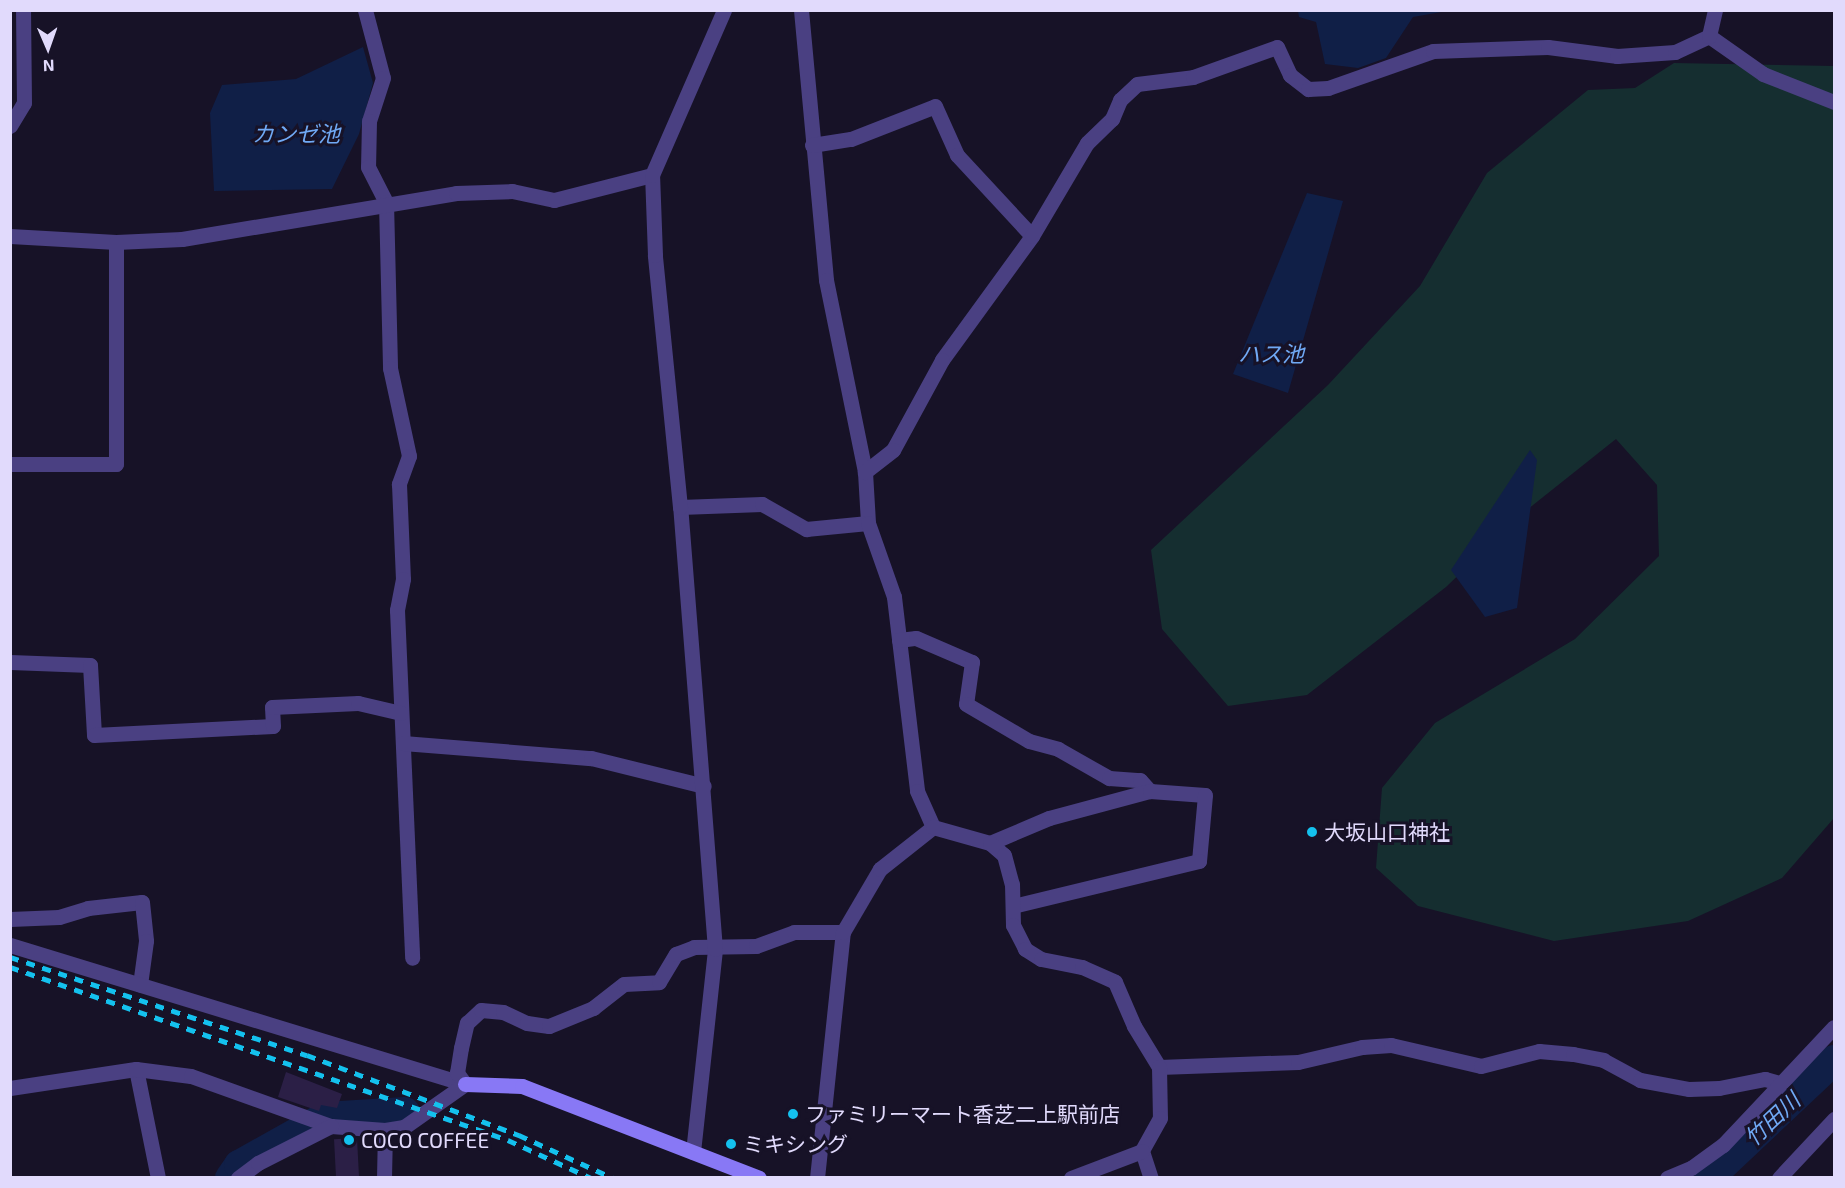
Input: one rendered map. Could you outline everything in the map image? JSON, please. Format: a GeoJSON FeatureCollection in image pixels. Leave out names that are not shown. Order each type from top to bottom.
{"type":"FeatureCollection","features":[{"type":"Feature","properties":{"kind":"street"},"geometry":{"type":"LineString","coordinates":[[10,126],[24,102],[23,10]]}},
{"type":"Feature","properties":{"kind":"street"},"geometry":{"type":"LineString","coordinates":[[365,10],[383,78],[369,121],[368,167],[386,202],[390,368],[409,456],[399,484],[401,713],[412,958]]}},
{"type":"Feature","properties":{"kind":"street"},"geometry":{"type":"LineString","coordinates":[[693,1152],[715,949],[704,786],[680,507],[655,255],[652,175],[724,10]]}},
{"type":"Feature","properties":{"kind":"street"},"geometry":{"type":"LineString","coordinates":[[801,10],[810,83],[812,145],[826,280],[865,472],[868,523],[889,574],[917,791],[933,827]]}},
{"type":"Feature","properties":{"kind":"street"},"geometry":{"type":"LineString","coordinates":[[1709,36],[1715,10]]}},
{"type":"Feature","properties":{"kind":"street"},"geometry":{"type":"LineString","coordinates":[[865,472],[893,450],[942,360],[1032,236],[1087,143],[1112,119],[1120,100],[1137,84],[1193,77],[1277,46],[1290,75],[1308,89],[1328,88],[1433,51],[1548,46],[1617,56],[1646,55],[1675,52],[1709,36]]}},
{"type":"Feature","properties":{"kind":"street"},"geometry":{"type":"LineString","coordinates":[[1709,36],[1763,74],[1834,102]]}},
{"type":"Feature","properties":{"kind":"street"},"geometry":{"type":"LineString","coordinates":[[812,145],[851,139],[935,106],[957,155],[1032,236]]}},
{"type":"Feature","properties":{"kind":"street"},"geometry":{"type":"LineString","coordinates":[[10,236],[116,242],[256,229],[386,202],[512,191],[554,200],[652,175]]}},
{"type":"Feature","properties":{"kind":"street"},"geometry":{"type":"LineString","coordinates":[[10,464],[116,464],[116,242]]}},
{"type":"Feature","properties":{"kind":"street"},"geometry":{"type":"LineString","coordinates":[[680,507],[762,504],[806,529],[868,523]]}},
{"type":"Feature","properties":{"kind":"street"},"geometry":{"type":"LineString","coordinates":[[899,640],[916,638],[972,662],[966,704],[1029,741],[1058,748],[1108,778],[1140,780],[1150,791]]}},
{"type":"Feature","properties":{"kind":"street"},"geometry":{"type":"LineString","coordinates":[[10,662],[90,665],[94,735],[273,726],[272,707],[358,703],[401,713]]}},
{"type":"Feature","properties":{"kind":"street"},"geometry":{"type":"LineString","coordinates":[[403,743],[591,758],[704,786]]}},
{"type":"Feature","properties":{"kind":"street"},"geometry":{"type":"LineString","coordinates":[[990,843],[1049,818],[1150,791],[1205,795],[1199,861],[1013,906]]}},
{"type":"Feature","properties":{"kind":"street"},"geometry":{"type":"LineString","coordinates":[[933,827],[990,843],[1004,855],[1012,884],[1013,925],[1025,949],[1041,959],[1082,967],[1114,982],[1134,1026],[1159,1067],[1160,1118],[1143,1151],[1071,1178]]}},
{"type":"Feature","properties":{"kind":"street"},"geometry":{"type":"LineString","coordinates":[[817,1178],[843,932],[880,869],[933,827]]}},
{"type":"Feature","properties":{"kind":"street"},"geometry":{"type":"LineString","coordinates":[[10,920],[59,917],[88,908],[142,902],[146,941],[140,985]]}},
{"type":"Feature","properties":{"kind":"street"},"geometry":{"type":"LineString","coordinates":[[465,1084],[458,1073],[465,1031],[467,1023],[481,1010],[503,1012],[527,1023],[549,1026],[593,1008],[624,984],[659,982],[676,954],[694,947],[715,949],[756,946],[794,932],[843,932]]}},
{"type":"Feature","properties":{"kind":"street"},"geometry":{"type":"LineString","coordinates":[[10,945],[465,1084],[522,1086],[759,1178]]}},
{"type":"Feature","properties":{"kind":"street"},"geometry":{"type":"LineString","coordinates":[[1667,1178],[1691,1168],[1723,1145],[1834,1027]]}},
{"type":"Feature","properties":{"kind":"street"},"geometry":{"type":"LineString","coordinates":[[1159,1067],[1298,1062],[1362,1047],[1391,1045],[1481,1066],[1539,1051],[1573,1054],[1603,1060],[1640,1080],[1689,1089],[1719,1088],[1765,1078],[1779,1083]]}},
{"type":"Feature","properties":{"kind":"street"},"geometry":{"type":"LineString","coordinates":[[10,1088],[136,1069],[191,1076],[320,1122],[385,1130],[404,1127],[465,1084]]}},
{"type":"Feature","properties":{"kind":"street"},"geometry":{"type":"LineString","coordinates":[[136,1069],[158,1178]]}},
{"type":"Feature","properties":{"kind":"street"},"geometry":{"type":"LineString","coordinates":[[1779,1178],[1834,1119]]}},
{"type":"Feature","properties":{"kind":"street"},"geometry":{"type":"LineString","coordinates":[[238,1178],[320,1122]]}},
{"type":"Feature","properties":{"kind":"street"},"geometry":{"type":"LineString","coordinates":[[384,1178],[385,1130]]}},
{"type":"Feature","properties":{"kind":"street"},"geometry":{"type":"LineString","coordinates":[[1143,1151],[1152,1178]]}},
{"type":"Feature","properties":{"kind":"green space"},"geometry":{"type":"Polygon","coordinates":[[[1674,63],[1834,66],[1834,818],[1782,878],[1688,921],[1554,941],[1418,906],[1376,868],[1382,788],[1435,723],[1575,639],[1659,556],[1657,485],[1616,439],[1523,513],[1446,587],[1307,695],[1228,706],[1162,629],[1151,550],[1328,385],[1420,286],[1487,173],[1588,90],[1635,88],[1674,63]]]}},
{"type":"Feature","properties":{"kind":"water"},"geometry":{"type":"Polygon","coordinates":[[[1298,10],[1447,11],[1413,17],[1386,58],[1358,68],[1325,64],[1316,22],[1299,17],[1298,10]]]}},
{"type":"Feature","properties":{"kind":"water","name":"カンゼ池"},"geometry":{"type":"Polygon","coordinates":[[[363,47],[373,83],[359,134],[332,189],[214,191],[210,113],[222,85],[296,79],[363,47]]]}},
{"type":"Feature","properties":{"kind":"water","name":"ハス池"},"geometry":{"type":"Polygon","coordinates":[[[1307,193],[1343,201],[1288,393],[1233,374],[1307,193]]]}},
{"type":"Feature","properties":{"kind":"water"},"geometry":{"type":"Polygon","coordinates":[[[1530,450],[1537,460],[1517,608],[1485,617],[1451,570],[1530,450]]]}},
{"type":"Feature","properties":{"kind":"building"},"geometry":{"type":"Polygon","coordinates":[[[286,1072],[342,1094],[337,1108],[321,1105],[319,1111],[278,1097],[286,1072]]]}},
{"type":"Feature","properties":{"kind":"building"},"geometry":{"type":"Polygon","coordinates":[[[357,1138],[359,1178],[336,1178],[334,1139],[357,1138]]]}},
{"type":"Feature","properties":{"kind":"waterway","name":"竹田川"},"geometry":{"type":"LineString","coordinates":[[1709,1178],[1834,1060]]}},
{"type":"Feature","properties":{"kind":"waterway"},"geometry":{"type":"LineString","coordinates":[[230,1178],[239,1165],[325,1117],[405,1112]]}},
{"type":"Feature","properties":{"kind":"railway"},"geometry":{"type":"LineString","coordinates":[[10,957],[307,1055],[519,1135],[613,1178]]}},
{"type":"Feature","properties":{"kind":"railway"},"geometry":{"type":"LineString","coordinates":[[10,967],[508,1140],[591,1178]]}},
{"type":"Feature","properties":{"kind":"place","name":"大坂山口神社"},"geometry":{"type":"Point","coordinates":[1312,832]}},
{"type":"Feature","properties":{"kind":"place","name":"ファミリーマート香芝二上駅前店"},"geometry":{"type":"Point","coordinates":[793,1114]}},
{"type":"Feature","properties":{"kind":"place","name":"COCO COFFEE"},"geometry":{"type":"Point","coordinates":[349,1140]}},
{"type":"Feature","properties":{"kind":"place","name":"ミキシング"},"geometry":{"type":"Point","coordinates":[731,1144]}}]}
